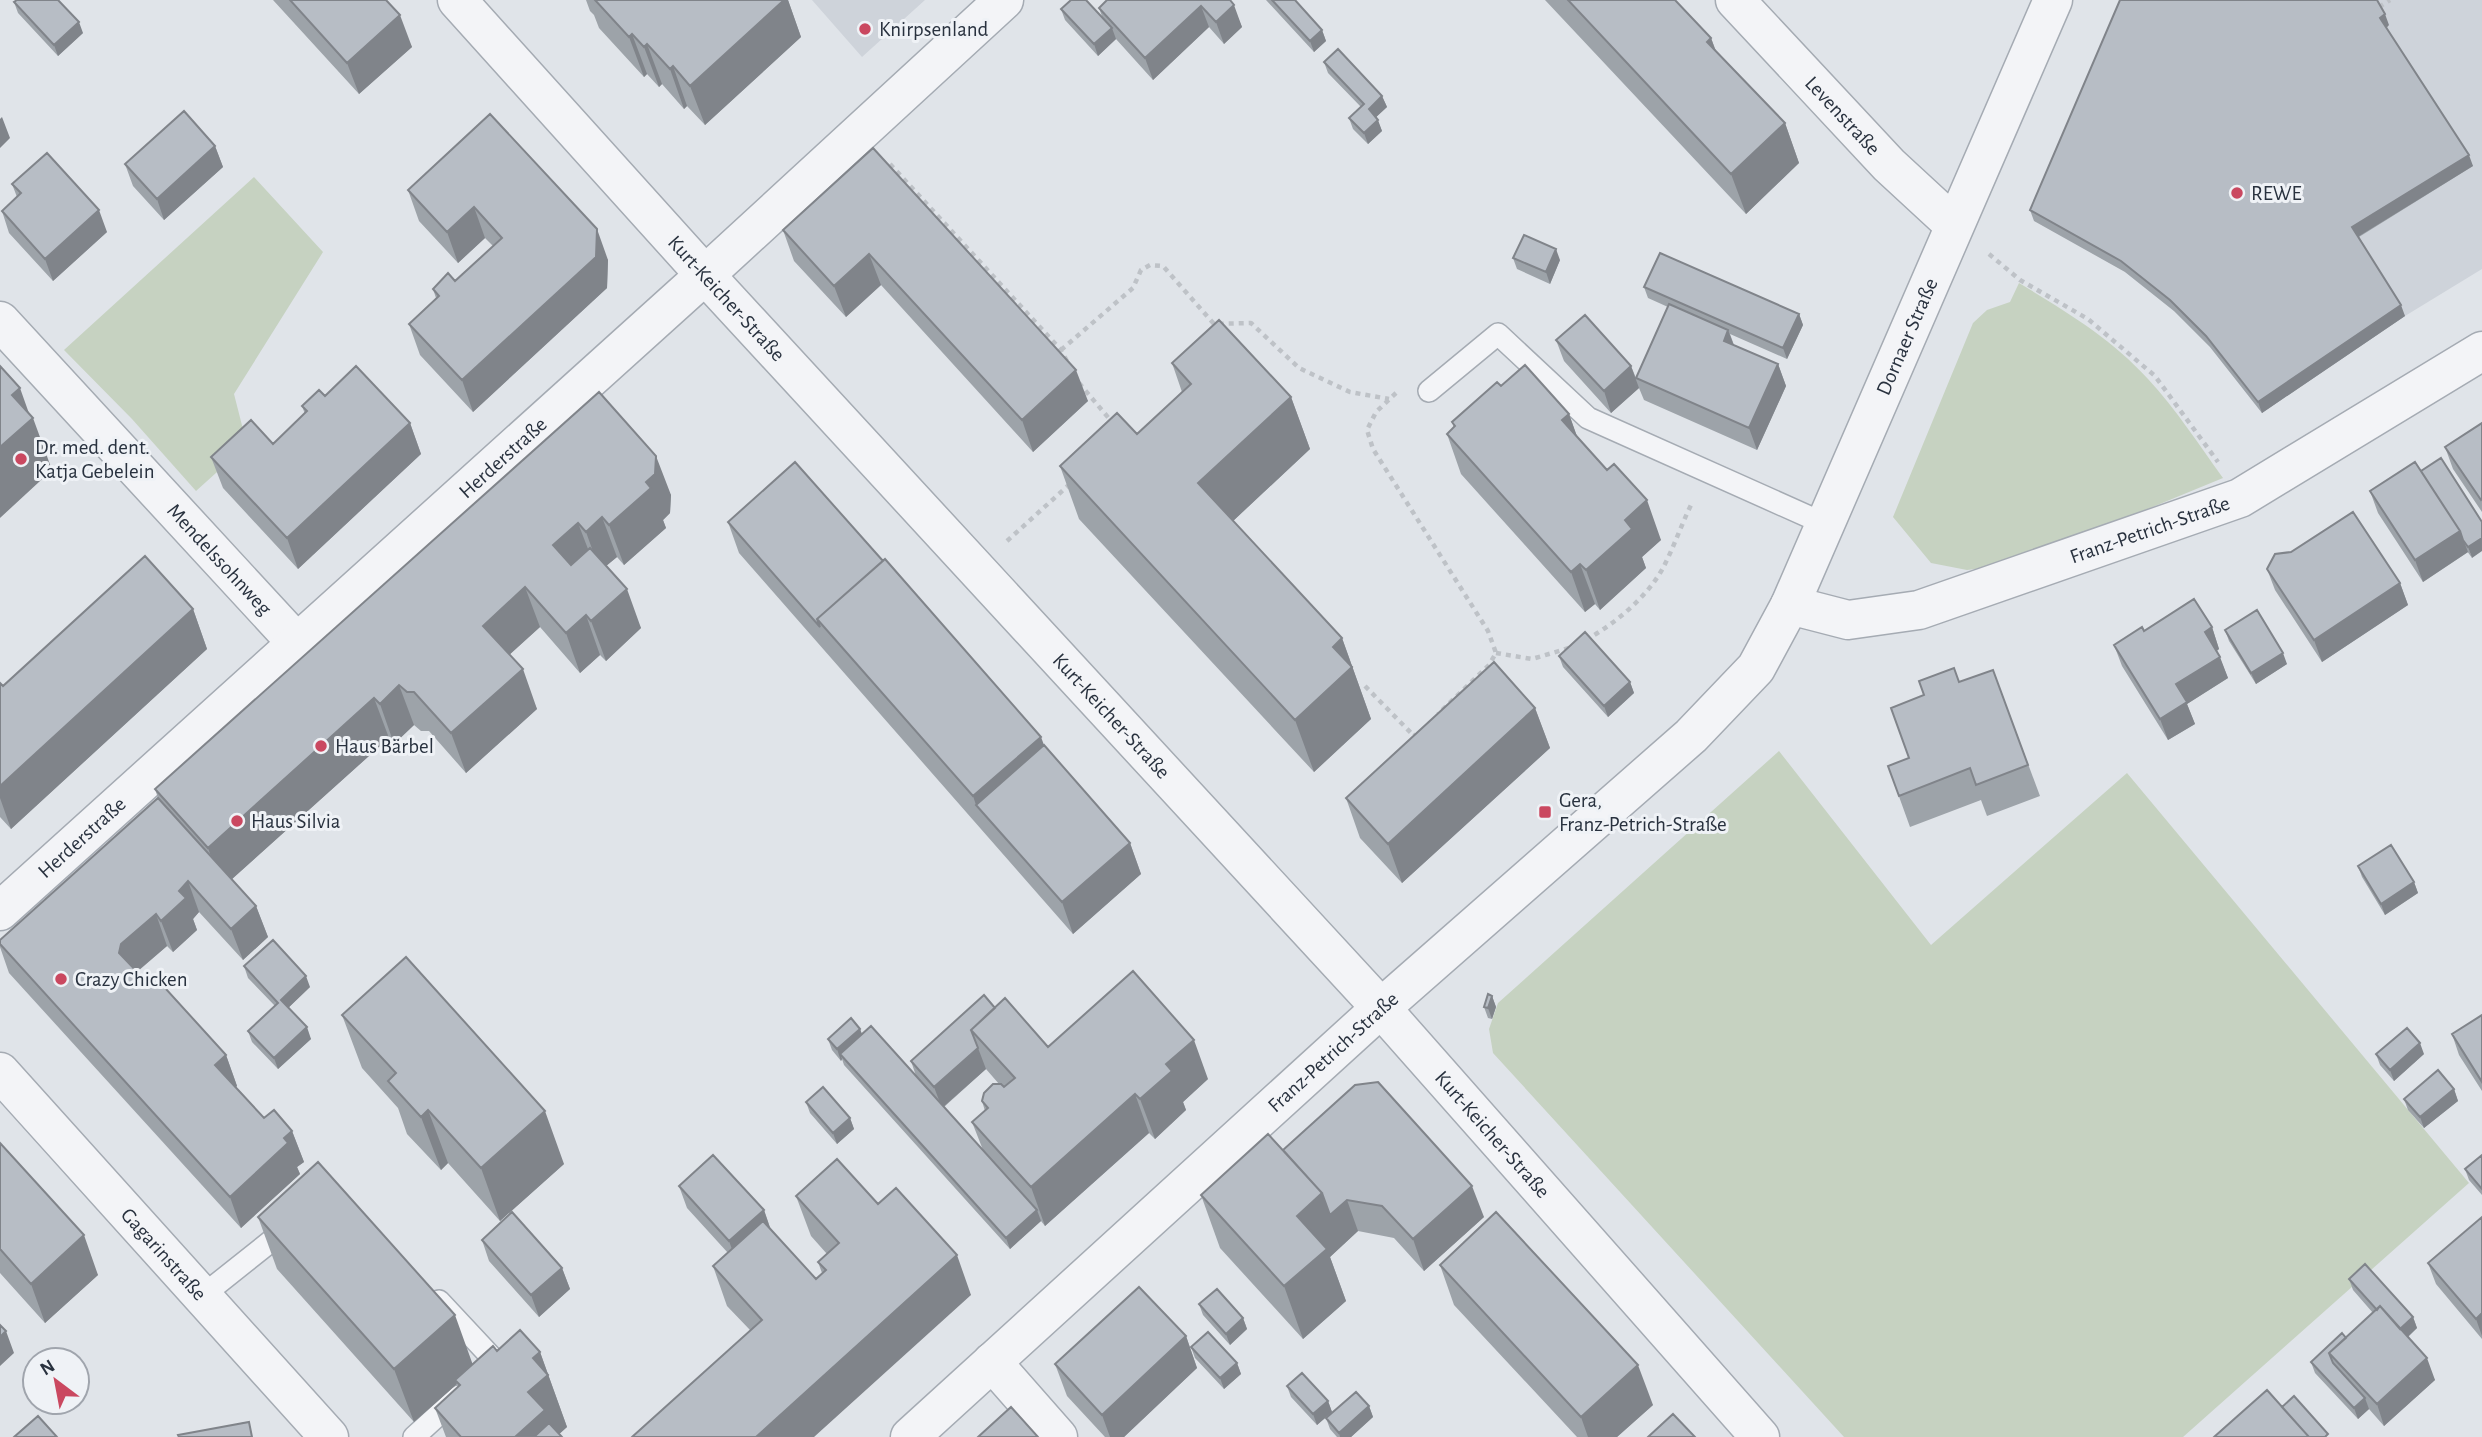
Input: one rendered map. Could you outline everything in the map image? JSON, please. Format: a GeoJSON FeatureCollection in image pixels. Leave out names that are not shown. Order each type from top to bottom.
{"type":"FeatureCollection","features":[{"type":"Feature","properties":{"kind":"street","name":"Kurt-Keicher-Straße"},"geometry":{"type":"LineString","coordinates":[[457,0],[705,275],[1381,1009],[1760,1437]]}},
{"type":"Feature","properties":{"kind":"street","name":"Herderstraße"},"geometry":{"type":"LineString","coordinates":[[0,911],[705,275],[1004,0]]}},
{"type":"Feature","properties":{"kind":"street","name":"Levenstraße"},"geometry":{"type":"LineString","coordinates":[[1735,0],[1889,165],[1954,225]]}},
{"type":"Feature","properties":{"kind":"street","name":"Dornaer Straße"},"geometry":{"type":"LineString","coordinates":[[1756,668],[1790,605],[2053,0]]}},
{"type":"Feature","properties":{"kind":"street","name":"Mendelssohnweg"},"geometry":{"type":"LineString","coordinates":[[2,327],[296,642]]}},
{"type":"Feature","properties":{"kind":"street","name":"Franz-Petrich-Straße"},"geometry":{"type":"LineString","coordinates":[[1790,605],[1848,620],[1919,610],[2241,498],[2482,351]]}},
{"type":"Feature","properties":{"kind":"street","name":"Franz-Petrich-Straße"},"geometry":{"type":"LineString","coordinates":[[911,1437],[1381,1009],[1691,736],[1756,668]]}},
{"type":"Feature","properties":{"kind":"street","name":"Gagarinstraße"},"geometry":{"type":"LineString","coordinates":[[0,1072],[329,1437]]}},
{"type":"Feature","properties":{"kind":"street"},"geometry":{"type":"LineString","coordinates":[[992,1362],[1058,1437]]}},
{"type":"Feature","properties":{"kind":"lane"},"geometry":{"type":"LineString","coordinates":[[1429,391],[1498,334],[1587,418],[1825,524]]}},
{"type":"Feature","properties":{"kind":"lane"},"geometry":{"type":"LineString","coordinates":[[202,1296],[305,1214]]}},
{"type":"Feature","properties":{"kind":"lane"},"geometry":{"type":"LineString","coordinates":[[414,1437],[495,1362],[420,1281]]}},
{"type":"Feature","properties":{"kind":"path"},"geometry":{"type":"LineString","coordinates":[[2379,7],[2390,0]]}},
{"type":"Feature","properties":{"kind":"path"},"geometry":{"type":"LineString","coordinates":[[861,132],[1061,350],[1081,385],[1115,425]]}},
{"type":"Feature","properties":{"kind":"path"},"geometry":{"type":"LineString","coordinates":[[1954,225],[2020,280],[2088,318],[2155,376],[2241,498]]}},
{"type":"Feature","properties":{"kind":"path"},"geometry":{"type":"LineString","coordinates":[[1061,350],[1133,288],[1141,270],[1150,265],[1163,266],[1186,288],[1214,324],[1251,323],[1299,368],[1350,392],[1389,400]]}},
{"type":"Feature","properties":{"kind":"path"},"geometry":{"type":"LineString","coordinates":[[1402,388],[1376,412],[1367,430],[1373,449],[1488,631],[1496,653]]}},
{"type":"Feature","properties":{"kind":"path"},"geometry":{"type":"LineString","coordinates":[[1496,653],[1532,659],[1556,654],[1612,624],[1637,601],[1664,566],[1707,471]]}},
{"type":"Feature","properties":{"kind":"path"},"geometry":{"type":"LineString","coordinates":[[976,569],[1074,480]]}},
{"type":"Feature","properties":{"kind":"path"},"geometry":{"type":"LineString","coordinates":[[1433,718],[1489,665],[1496,653]]}},
{"type":"Feature","properties":{"kind":"path"},"geometry":{"type":"LineString","coordinates":[[1365,686],[1422,743]]}},
{"type":"Feature","properties":{"kind":"path"},"geometry":{"type":"LineString","coordinates":[[1414,736],[1424,727]]}},
{"type":"Feature","properties":{"kind":"shaded area","name":"Knirpsenland"},"geometry":{"type":"Polygon","coordinates":[[[812,0],[925,0],[862,57],[812,0]]]}},
{"type":"Feature","properties":{"kind":"shaded area","name":"REWE"},"geometry":{"type":"Polygon","coordinates":[[[2128,0],[2482,0],[2482,269],[2405,316],[2262,413],[2210,347],[2174,311],[2125,272],[2128,0]]]}},
{"type":"Feature","properties":{"kind":"green space"},"geometry":{"type":"Polygon","coordinates":[[[254,177],[323,252],[234,394],[247,445],[196,491],[132,419],[64,350],[254,177]]]}},
{"type":"Feature","properties":{"kind":"green space"},"geometry":{"type":"Polygon","coordinates":[[[2019,283],[2087,326],[2134,364],[2168,402],[2223,478],[2116,522],[1990,567],[1967,570],[1931,563],[1893,517],[1973,323],[1987,310],[2010,302],[2019,283]]]}},
{"type":"Feature","properties":{"kind":"green space"},"geometry":{"type":"Polygon","coordinates":[[[1779,751],[1931,945],[2127,773],[2469,1183],[2183,1437],[1844,1437],[1493,1053],[1489,1029],[1498,1003],[1779,751]]]}},
{"type":"Feature","properties":{"kind":"building"},"geometry":{"type":"Polygon","coordinates":[[[58,0],[79,22],[54,45],[14,2],[58,0]]]}},
{"type":"Feature","properties":{"kind":"building"},"geometry":{"type":"Polygon","coordinates":[[[290,0],[386,0],[400,15],[347,63],[290,0]]]}},
{"type":"Feature","properties":{"kind":"building"},"geometry":{"type":"Polygon","coordinates":[[[595,0],[784,0],[690,86],[673,66],[670,69],[647,44],[644,47],[632,34],[629,37],[595,0]]]}},
{"type":"Feature","properties":{"kind":"building"},"geometry":{"type":"Polygon","coordinates":[[[1071,0],[1086,0],[1112,28],[1094,44],[1061,9],[1071,0]]]}},
{"type":"Feature","properties":{"kind":"building"},"geometry":{"type":"Polygon","coordinates":[[[1107,0],[1230,0],[1234,5],[1216,22],[1201,6],[1145,58],[1099,8],[1107,0]]]}},
{"type":"Feature","properties":{"kind":"building"},"geometry":{"type":"Polygon","coordinates":[[[1272,0],[1295,0],[1322,30],[1310,41],[1272,0]]]}},
{"type":"Feature","properties":{"kind":"building"},"geometry":{"type":"Polygon","coordinates":[[[1568,0],[1675,0],[1711,38],[1707,42],[1785,123],[1731,174],[1568,0]]]}},
{"type":"Feature","properties":{"kind":"building","name":"REWE"},"geometry":{"type":"Polygon","coordinates":[[[2120,0],[2377,0],[2385,14],[2380,18],[2469,155],[2352,227],[2401,305],[2258,402],[2206,336],[2170,300],[2121,261],[2030,210],[2120,0]]]}},
{"type":"Feature","properties":{"kind":"building"},"geometry":{"type":"Polygon","coordinates":[[[1338,49],[1382,96],[1369,109],[1378,120],[1364,133],[1349,118],[1364,104],[1324,62],[1338,49]]]}},
{"type":"Feature","properties":{"kind":"building"},"geometry":{"type":"Polygon","coordinates":[[[184,111],[215,146],[157,199],[125,164],[184,111]]]}},
{"type":"Feature","properties":{"kind":"building"},"geometry":{"type":"Polygon","coordinates":[[[490,114],[597,229],[596,257],[462,380],[409,324],[439,296],[433,289],[448,273],[455,281],[502,238],[474,207],[447,232],[408,190],[490,114]]]}},
{"type":"Feature","properties":{"kind":"building"},"geometry":{"type":"Polygon","coordinates":[[[873,148],[1076,370],[1022,420],[869,254],[834,286],[783,230],[873,148]]]}},
{"type":"Feature","properties":{"kind":"building"},"geometry":{"type":"Polygon","coordinates":[[[47,153],[99,210],[45,259],[2,211],[21,193],[12,184],[47,153]]]}},
{"type":"Feature","properties":{"kind":"building"},"geometry":{"type":"Polygon","coordinates":[[[1524,235],[1556,249],[1546,272],[1513,258],[1524,235]]]}},
{"type":"Feature","properties":{"kind":"building"},"geometry":{"type":"Polygon","coordinates":[[[1660,253],[1799,314],[1783,348],[1644,287],[1660,253]]]}},
{"type":"Feature","properties":{"kind":"building"},"geometry":{"type":"Polygon","coordinates":[[[1669,304],[1728,330],[1724,341],[1778,364],[1749,428],[1636,378],[1669,304]]]}},
{"type":"Feature","properties":{"kind":"building"},"geometry":{"type":"Polygon","coordinates":[[[1585,315],[1631,366],[1604,391],[1556,340],[1585,315]]]}},
{"type":"Feature","properties":{"kind":"building"},"geometry":{"type":"Polygon","coordinates":[[[1219,320],[1291,397],[1198,483],[1342,638],[1333,647],[1352,667],[1295,720],[1060,466],[1117,413],[1137,434],[1191,384],[1172,363],[1219,320]]]}},
{"type":"Feature","properties":{"kind":"building"},"geometry":{"type":"Polygon","coordinates":[[[1525,365],[1569,414],[1562,420],[1607,470],[1614,464],[1647,500],[1625,520],[1632,529],[1586,570],[1580,564],[1571,572],[1447,434],[1455,426],[1452,422],[1497,382],[1501,386],[1525,365]]]}},
{"type":"Feature","properties":{"kind":"building"},"geometry":{"type":"Polygon","coordinates":[[[0,366],[20,388],[12,395],[33,418],[0,447],[0,366]]]}},
{"type":"Feature","properties":{"kind":"building"},"geometry":{"type":"Polygon","coordinates":[[[356,366],[410,423],[287,538],[211,457],[251,420],[273,444],[307,411],[302,406],[319,390],[325,396],[356,366]]]}},
{"type":"Feature","properties":{"kind":"building"},"geometry":{"type":"Polygon","coordinates":[[[599,392],[656,456],[655,474],[646,482],[651,488],[609,525],[602,517],[586,532],[578,523],[553,545],[571,565],[590,548],[627,589],[591,621],[586,615],[566,633],[525,587],[483,626],[523,669],[451,733],[414,692],[407,692],[399,685],[380,704],[374,698],[208,848],[155,789],[599,392]]]}},
{"type":"Feature","properties":{"kind":"building"},"geometry":{"type":"Polygon","coordinates":[[[2482,423],[2482,499],[2481,500],[2445,447],[2482,423]]]}},
{"type":"Feature","properties":{"kind":"building"},"geometry":{"type":"Polygon","coordinates":[[[2441,458],[2482,522],[2482,538],[2468,547],[2421,471],[2441,458]]]}},
{"type":"Feature","properties":{"kind":"building"},"geometry":{"type":"Polygon","coordinates":[[[795,462],[883,561],[817,619],[820,627],[728,522],[795,462]]]}},
{"type":"Feature","properties":{"kind":"building"},"geometry":{"type":"Polygon","coordinates":[[[2415,462],[2460,531],[2415,560],[2370,491],[2415,462]]]}},
{"type":"Feature","properties":{"kind":"building"},"geometry":{"type":"Polygon","coordinates":[[[2353,512],[2400,583],[2314,640],[2267,569],[2275,554],[2291,552],[2353,512]]]}},
{"type":"Feature","properties":{"kind":"building"},"geometry":{"type":"Polygon","coordinates":[[[145,556],[193,609],[0,786],[0,683],[3,686],[145,556]]]}},
{"type":"Feature","properties":{"kind":"building"},"geometry":{"type":"Polygon","coordinates":[[[885,559],[1041,737],[973,796],[817,619],[885,559]]]}},
{"type":"Feature","properties":{"kind":"building"},"geometry":{"type":"Polygon","coordinates":[[[2194,599],[2212,627],[2205,632],[2220,657],[2176,684],[2187,702],[2160,719],[2114,645],[2142,627],[2144,631],[2194,599]]]}},
{"type":"Feature","properties":{"kind":"building"},"geometry":{"type":"Polygon","coordinates":[[[2257,610],[2283,653],[2251,673],[2225,630],[2257,610]]]}},
{"type":"Feature","properties":{"kind":"building"},"geometry":{"type":"Polygon","coordinates":[[[1585,632],[1630,682],[1604,706],[1559,656],[1585,632]]]}},
{"type":"Feature","properties":{"kind":"building"},"geometry":{"type":"Polygon","coordinates":[[[1494,662],[1535,708],[1388,844],[1346,798],[1494,662]]]}},
{"type":"Feature","properties":{"kind":"building"},"geometry":{"type":"Polygon","coordinates":[[[1954,668],[1959,682],[1993,670],[2028,765],[1976,785],[1970,768],[1899,796],[1888,766],[1909,758],[1891,708],[1924,695],[1919,681],[1954,668]]]}},
{"type":"Feature","properties":{"kind":"building"},"geometry":{"type":"Polygon","coordinates":[[[1044,745],[1130,843],[1062,902],[976,805],[1044,745]]]}},
{"type":"Feature","properties":{"kind":"building"},"geometry":{"type":"Polygon","coordinates":[[[158,798],[256,906],[231,929],[188,881],[179,891],[186,898],[161,921],[156,914],[121,944],[119,953],[143,978],[156,978],[226,1055],[215,1065],[264,1118],[274,1110],[292,1131],[284,1138],[288,1143],[230,1197],[0,944],[0,940],[158,798]]]}},
{"type":"Feature","properties":{"kind":"building"},"geometry":{"type":"Polygon","coordinates":[[[2391,845],[2414,882],[2381,904],[2358,866],[2391,845]]]}},
{"type":"Feature","properties":{"kind":"building"},"geometry":{"type":"Polygon","coordinates":[[[273,940],[306,976],[281,1000],[307,1027],[274,1058],[248,1031],[278,1003],[244,966],[273,940]]]}},
{"type":"Feature","properties":{"kind":"building"},"geometry":{"type":"Polygon","coordinates":[[[406,957],[545,1111],[481,1168],[428,1110],[421,1117],[388,1081],[396,1073],[342,1015],[406,957]]]}},
{"type":"Feature","properties":{"kind":"building"},"geometry":{"type":"Polygon","coordinates":[[[1133,971],[1194,1040],[1166,1064],[1172,1071],[1140,1099],[1135,1094],[1031,1187],[972,1122],[988,1108],[982,1101],[984,1093],[993,1084],[1001,1084],[1004,1087],[1015,1078],[971,1030],[1005,998],[1048,1047],[1133,971]]]}},
{"type":"Feature","properties":{"kind":"building"},"geometry":{"type":"Polygon","coordinates":[[[1488,994],[1492,996],[1488,1008],[1484,1007],[1488,994]]]}},
{"type":"Feature","properties":{"kind":"building"},"geometry":{"type":"Polygon","coordinates":[[[984,995],[995,1008],[971,1030],[978,1048],[934,1087],[911,1061],[984,995]]]}},
{"type":"Feature","properties":{"kind":"building"},"geometry":{"type":"Polygon","coordinates":[[[2482,1015],[2482,1082],[2452,1034],[2482,1015]]]}},
{"type":"Feature","properties":{"kind":"building"},"geometry":{"type":"Polygon","coordinates":[[[851,1018],[860,1029],[837,1049],[828,1039],[851,1018]]]}},
{"type":"Feature","properties":{"kind":"building"},"geometry":{"type":"Polygon","coordinates":[[[871,1026],[1037,1210],[1006,1238],[840,1054],[871,1026]]]}},
{"type":"Feature","properties":{"kind":"building"},"geometry":{"type":"Polygon","coordinates":[[[2407,1028],[2420,1043],[2390,1070],[2376,1054],[2407,1028]]]}},
{"type":"Feature","properties":{"kind":"building"},"geometry":{"type":"Polygon","coordinates":[[[2438,1070],[2454,1089],[2420,1117],[2404,1099],[2438,1070]]]}},
{"type":"Feature","properties":{"kind":"building"},"geometry":{"type":"Polygon","coordinates":[[[1378,1082],[1472,1186],[1413,1239],[1382,1206],[1347,1200],[1330,1215],[1322,1193],[1283,1150],[1355,1085],[1378,1082]]]}},
{"type":"Feature","properties":{"kind":"building"},"geometry":{"type":"Polygon","coordinates":[[[823,1087],[850,1118],[833,1133],[806,1102],[823,1087]]]}},
{"type":"Feature","properties":{"kind":"building"},"geometry":{"type":"Polygon","coordinates":[[[1268,1134],[1322,1193],[1297,1216],[1327,1249],[1284,1286],[1201,1195],[1268,1134]]]}},
{"type":"Feature","properties":{"kind":"building"},"geometry":{"type":"Polygon","coordinates":[[[0,1143],[84,1235],[31,1284],[0,1249],[0,1143]]]}},
{"type":"Feature","properties":{"kind":"building"},"geometry":{"type":"Polygon","coordinates":[[[713,1155],[764,1210],[729,1241],[679,1186],[713,1155]]]}},
{"type":"Feature","properties":{"kind":"building"},"geometry":{"type":"Polygon","coordinates":[[[2482,1155],[2482,1189],[2465,1169],[2482,1155]]]}},
{"type":"Feature","properties":{"kind":"building"},"geometry":{"type":"Polygon","coordinates":[[[837,1159],[878,1204],[896,1188],[957,1255],[756,1437],[632,1437],[762,1320],[713,1266],[763,1221],[816,1279],[826,1270],[818,1262],[839,1243],[796,1196],[837,1159]]]}},
{"type":"Feature","properties":{"kind":"building"},"geometry":{"type":"Polygon","coordinates":[[[318,1162],[455,1315],[394,1369],[258,1217],[318,1162]]]}},
{"type":"Feature","properties":{"kind":"building"},"geometry":{"type":"Polygon","coordinates":[[[512,1212],[562,1268],[531,1295],[482,1240],[512,1212]]]}},
{"type":"Feature","properties":{"kind":"building"},"geometry":{"type":"Polygon","coordinates":[[[1496,1212],[1638,1365],[1581,1417],[1440,1265],[1496,1212]]]}},
{"type":"Feature","properties":{"kind":"building"},"geometry":{"type":"Polygon","coordinates":[[[2482,1217],[2482,1313],[2476,1319],[2428,1263],[2482,1217]]]}},
{"type":"Feature","properties":{"kind":"building"},"geometry":{"type":"Polygon","coordinates":[[[2365,1264],[2413,1317],[2400,1329],[2380,1306],[2377,1310],[2349,1279],[2365,1264]]]}},
{"type":"Feature","properties":{"kind":"building"},"geometry":{"type":"Polygon","coordinates":[[[1139,1287],[1186,1336],[1102,1415],[1055,1364],[1139,1287]]]}},
{"type":"Feature","properties":{"kind":"building"},"geometry":{"type":"Polygon","coordinates":[[[1217,1289],[1243,1318],[1226,1334],[1199,1304],[1217,1289]]]}},
{"type":"Feature","properties":{"kind":"building"},"geometry":{"type":"Polygon","coordinates":[[[2380,1306],[2427,1358],[2377,1404],[2329,1353],[2380,1306]]]}},
{"type":"Feature","properties":{"kind":"building"},"geometry":{"type":"Polygon","coordinates":[[[0,1325],[6,1331],[0,1337],[0,1325]]]}},
{"type":"Feature","properties":{"kind":"building"},"geometry":{"type":"Polygon","coordinates":[[[520,1330],[540,1352],[533,1358],[548,1375],[528,1392],[545,1410],[515,1437],[461,1437],[435,1408],[460,1385],[455,1380],[493,1346],[497,1351],[520,1330]]]}},
{"type":"Feature","properties":{"kind":"building"},"geometry":{"type":"Polygon","coordinates":[[[1208,1332],[1237,1363],[1220,1378],[1191,1347],[1208,1332]]]}},
{"type":"Feature","properties":{"kind":"building"},"geometry":{"type":"Polygon","coordinates":[[[2342,1333],[2346,1338],[2329,1353],[2333,1363],[2365,1398],[2354,1408],[2311,1362],[2342,1333]]]}},
{"type":"Feature","properties":{"kind":"building"},"geometry":{"type":"Polygon","coordinates":[[[1302,1373],[1328,1401],[1313,1414],[1287,1386],[1302,1373]]]}},
{"type":"Feature","properties":{"kind":"building"},"geometry":{"type":"Polygon","coordinates":[[[2267,1390],[2309,1437],[2214,1437],[2267,1390]]]}},
{"type":"Feature","properties":{"kind":"building"},"geometry":{"type":"Polygon","coordinates":[[[1356,1392],[1369,1406],[1339,1433],[1326,1418],[1356,1392]]]}},
{"type":"Feature","properties":{"kind":"building"},"geometry":{"type":"Polygon","coordinates":[[[2294,1396],[2328,1434],[2325,1437],[2309,1437],[2282,1407],[2294,1396]]]}},
{"type":"Feature","properties":{"kind":"building"},"geometry":{"type":"Polygon","coordinates":[[[1011,1407],[1038,1437],[978,1437],[1011,1407]]]}},
{"type":"Feature","properties":{"kind":"building"},"geometry":{"type":"Polygon","coordinates":[[[1673,1414],[1695,1437],[1648,1437],[1673,1414]]]}},
{"type":"Feature","properties":{"kind":"building"},"geometry":{"type":"Polygon","coordinates":[[[38,1416],[57,1437],[14,1437],[38,1416]]]}},
{"type":"Feature","properties":{"kind":"building"},"geometry":{"type":"Polygon","coordinates":[[[249,1422],[252,1437],[178,1435],[249,1422]]]}},
{"type":"Feature","properties":{"kind":"building"},"geometry":{"type":"Polygon","coordinates":[[[549,1423],[562,1437],[534,1437],[549,1423]]]}},
{"type":"Feature","properties":{"kind":"place","name":"Knirpsenland"},"geometry":{"type":"Point","coordinates":[865,29]}},
{"type":"Feature","properties":{"kind":"place","name":"REWE"},"geometry":{"type":"Point","coordinates":[2237,193]}},
{"type":"Feature","properties":{"kind":"place","name":"Dr. med. dent. Katja Gebelein"},"geometry":{"type":"Point","coordinates":[21,459]}},
{"type":"Feature","properties":{"kind":"place","name":"Haus Bärbel"},"geometry":{"type":"Point","coordinates":[321,746]}},
{"type":"Feature","properties":{"kind":"place","name":"Gera, Franz-Petrich-Straße"},"geometry":{"type":"Point","coordinates":[1545,812]}},
{"type":"Feature","properties":{"kind":"place","name":"Haus Silvia"},"geometry":{"type":"Point","coordinates":[237,821]}},
{"type":"Feature","properties":{"kind":"place","name":"Crazy Chicken"},"geometry":{"type":"Point","coordinates":[61,979]}}]}
